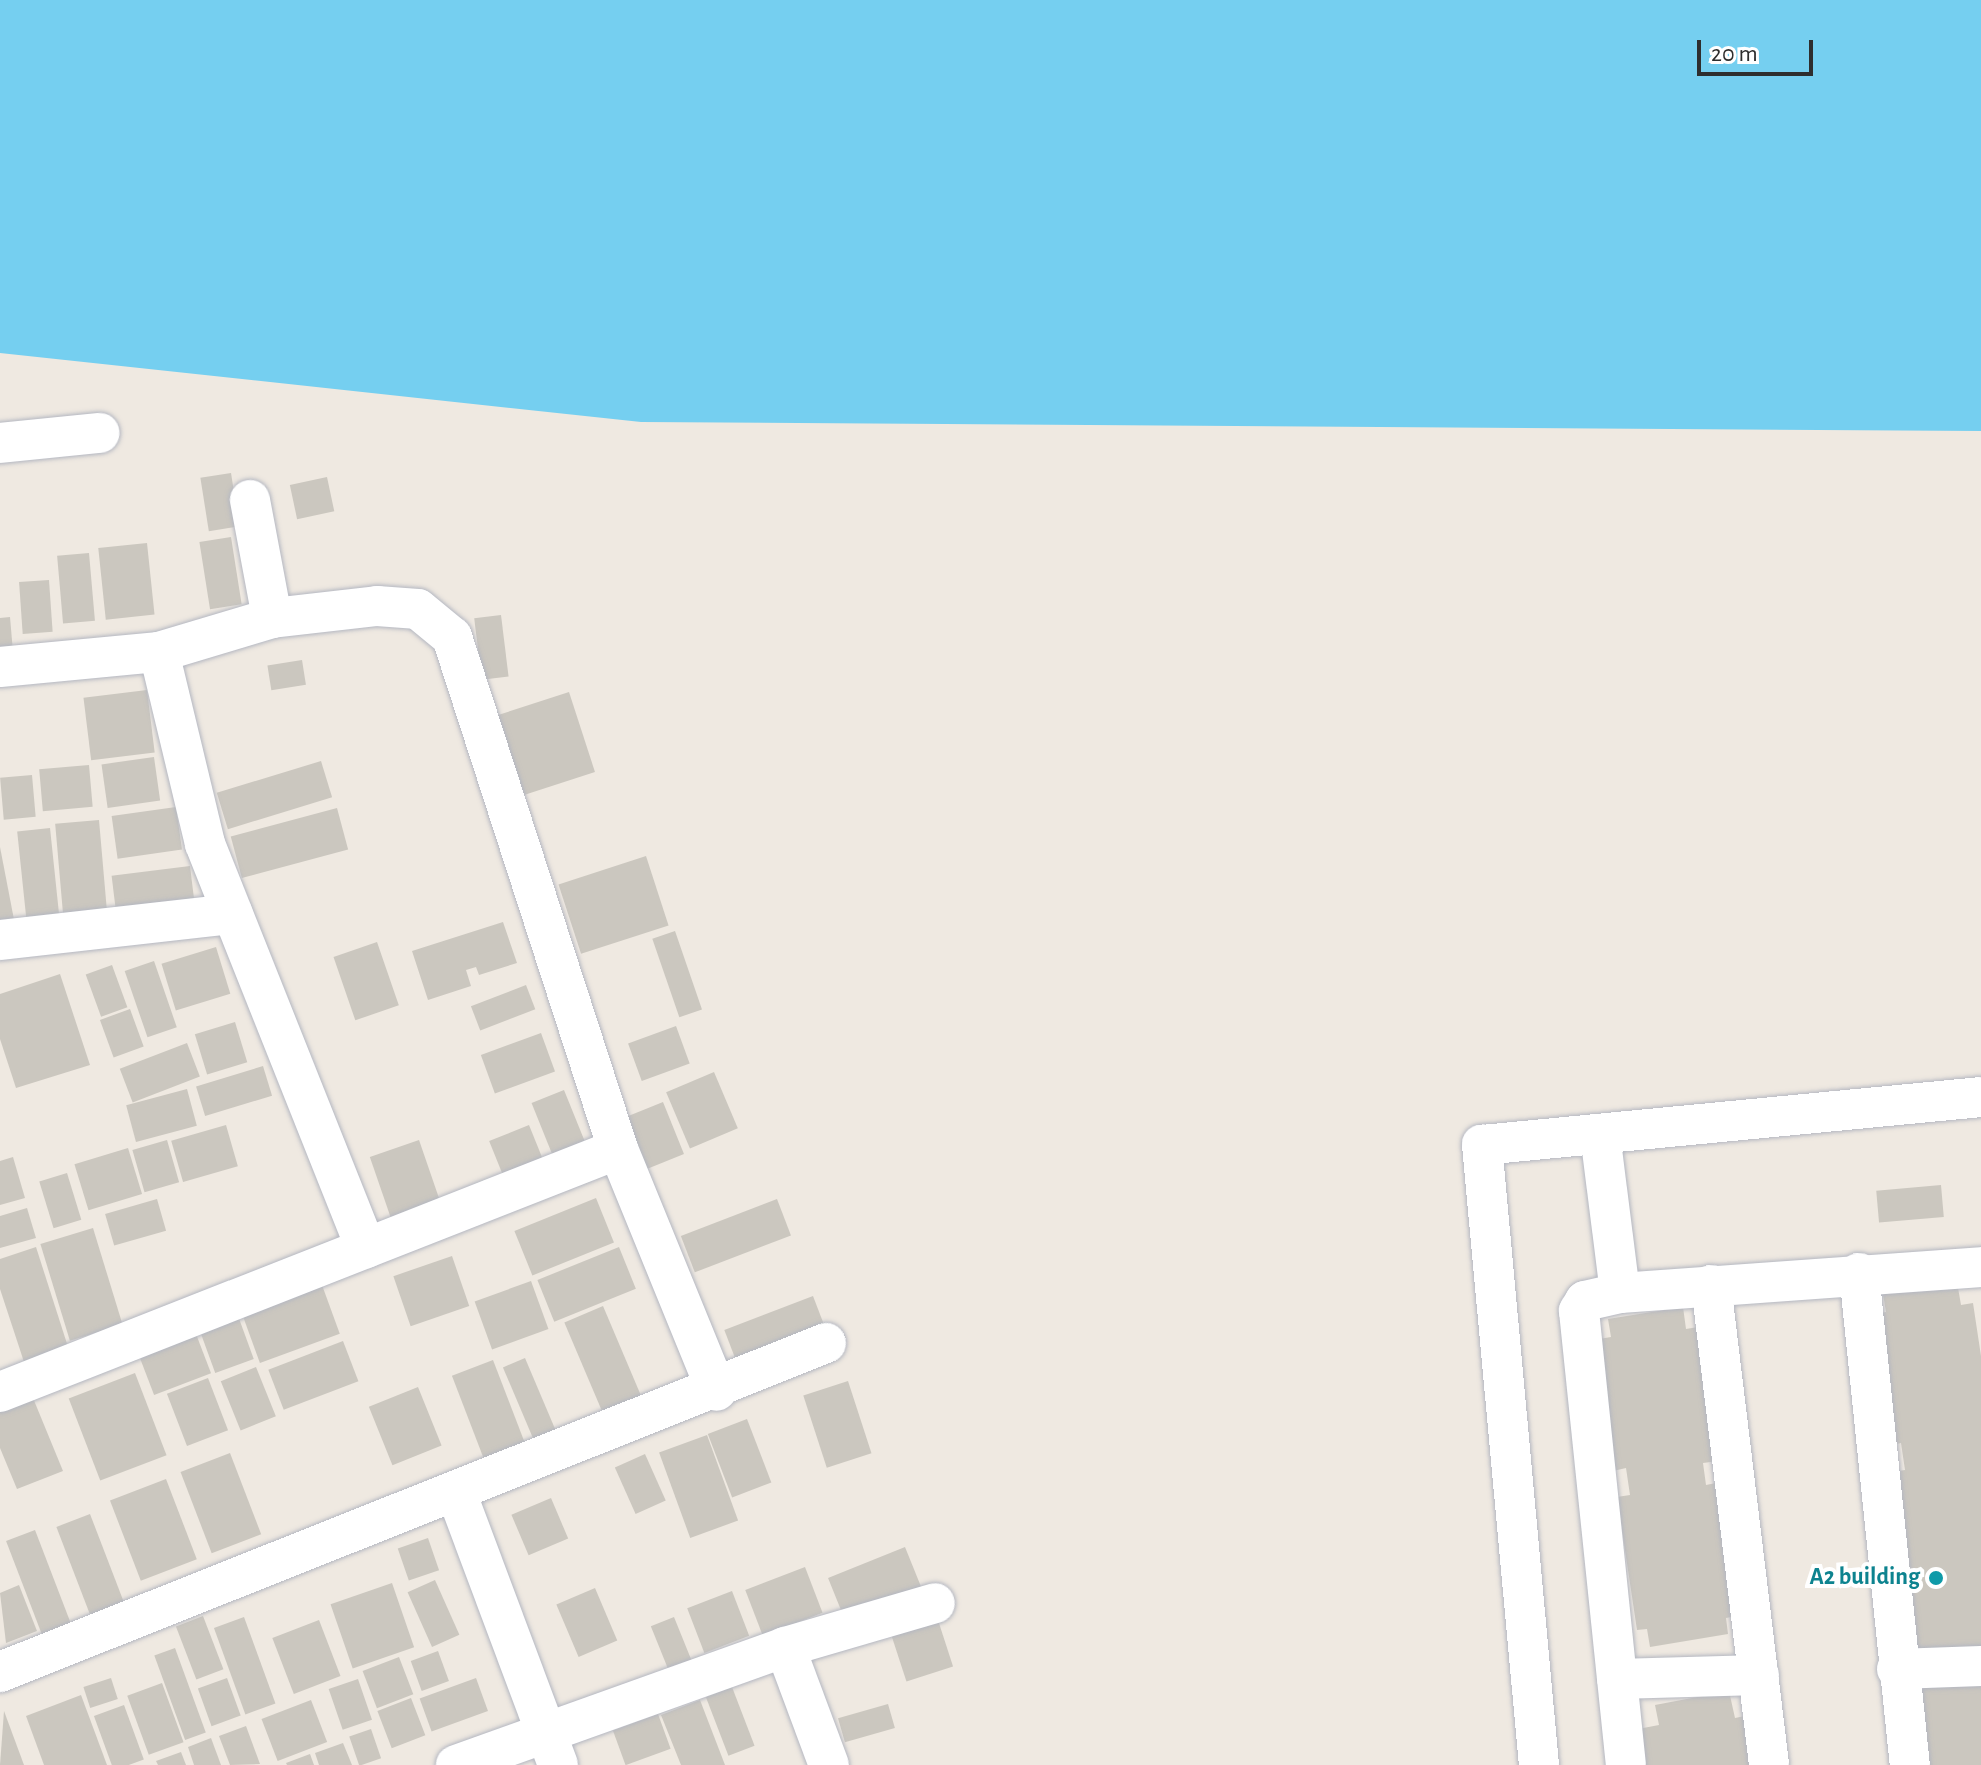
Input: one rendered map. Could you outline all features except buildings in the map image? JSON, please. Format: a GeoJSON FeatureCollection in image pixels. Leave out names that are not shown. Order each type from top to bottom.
{"type":"FeatureCollection","features":[{"type":"Feature","properties":{"kind":"street"},"geometry":{"type":"LineString","coordinates":[[0,443],[99,433]]}},
{"type":"Feature","properties":{"kind":"street"},"geometry":{"type":"LineString","coordinates":[[250,500],[272,618]]}},
{"type":"Feature","properties":{"kind":"street"},"geometry":{"type":"LineString","coordinates":[[0,667],[159,652],[272,618],[418,609],[452,637],[618,1149],[717,1391]]}},
{"type":"Feature","properties":{"kind":"street"},"geometry":{"type":"LineString","coordinates":[[159,652],[205,844],[366,1248]]}},
{"type":"Feature","properties":{"kind":"street"},"geometry":{"type":"LineString","coordinates":[[0,940],[233,914]]}},
{"type":"Feature","properties":{"kind":"street"},"geometry":{"type":"LineString","coordinates":[[1539,1765],[1482,1145],[1981,1097]]}},
{"type":"Feature","properties":{"kind":"street"},"geometry":{"type":"LineString","coordinates":[[1600,1134],[1620,1293]]}},
{"type":"Feature","properties":{"kind":"street"},"geometry":{"type":"LineString","coordinates":[[0,1392],[618,1149]]}},
{"type":"Feature","properties":{"kind":"street"},"geometry":{"type":"LineString","coordinates":[[1626,1765],[1579,1306],[1620,1293],[1859,1273],[1981,1267]]}},
{"type":"Feature","properties":{"kind":"street"},"geometry":{"type":"LineString","coordinates":[[1859,1273],[1897,1669],[1910,1765]]}},
{"type":"Feature","properties":{"kind":"street"},"geometry":{"type":"LineString","coordinates":[[1711,1285],[1769,1765]]}},
{"type":"Feature","properties":{"kind":"street"},"geometry":{"type":"LineString","coordinates":[[0,1672],[717,1391],[826,1343]]}},
{"type":"Feature","properties":{"kind":"street"},"geometry":{"type":"LineString","coordinates":[[456,1492],[552,1751]]}},
{"type":"Feature","properties":{"kind":"street"},"geometry":{"type":"LineString","coordinates":[[456,1765],[552,1751],[785,1647],[935,1603]]}},
{"type":"Feature","properties":{"kind":"street"},"geometry":{"type":"LineString","coordinates":[[785,1647],[829,1765]]}},
{"type":"Feature","properties":{"kind":"street"},"geometry":{"type":"LineString","coordinates":[[1897,1669],[1981,1666]]}},
{"type":"Feature","properties":{"kind":"street"},"geometry":{"type":"LineString","coordinates":[[1617,1679],[1759,1675]]}},
{"type":"Feature","properties":{"kind":"water"},"geometry":{"type":"Polygon","coordinates":[[[0,0],[1981,0],[1981,431],[641,422],[0,353],[0,0]]]}},
{"type":"Feature","properties":{"kind":"place","name":"A2 building"},"geometry":{"type":"Point","coordinates":[1936,1578]}}]}
